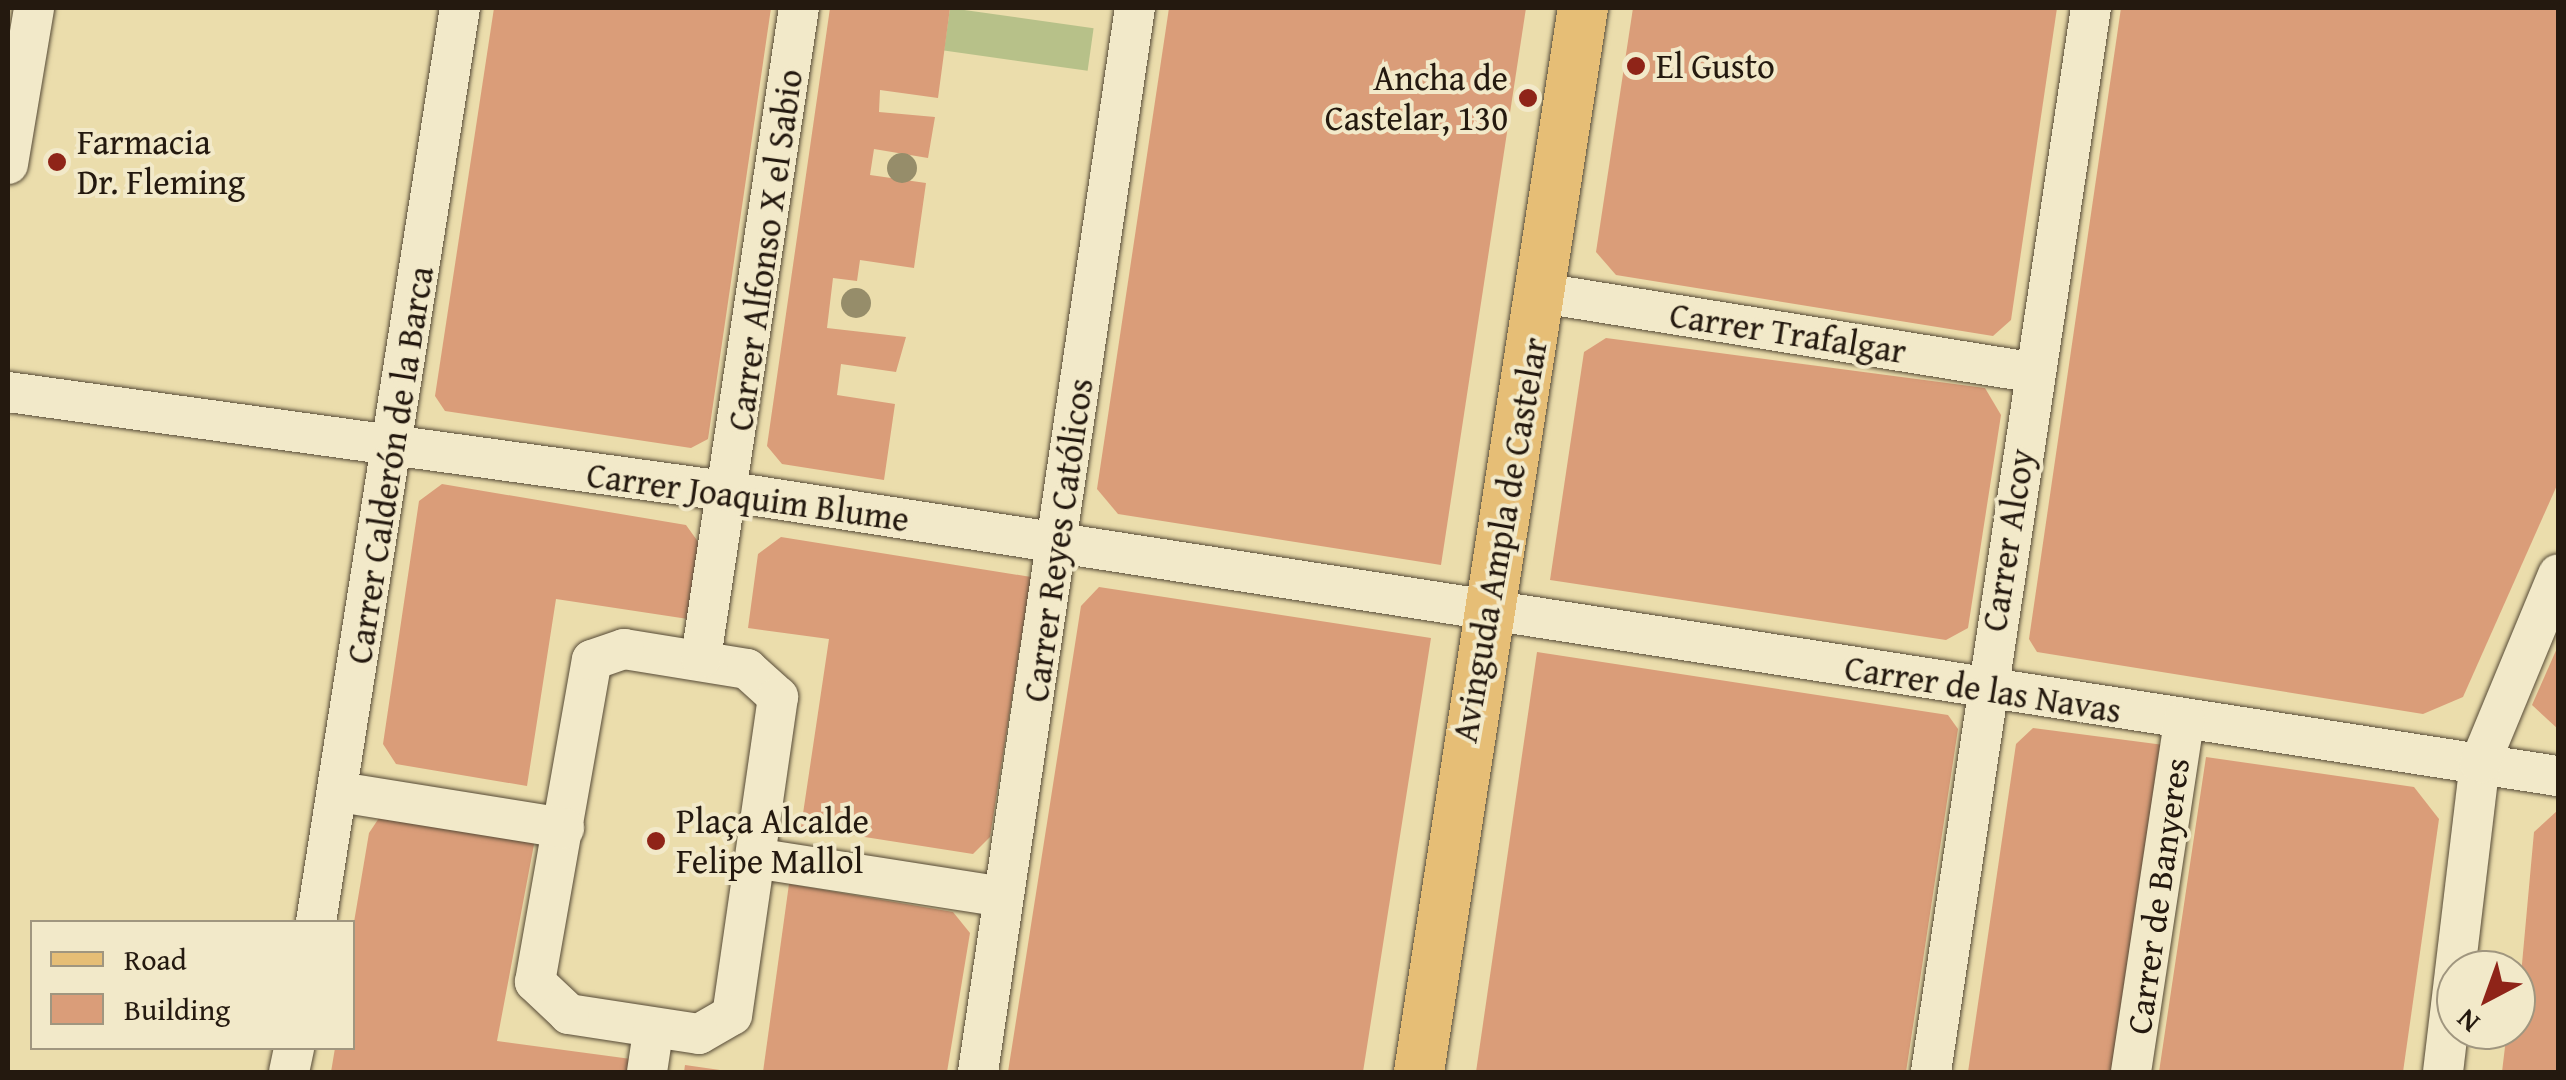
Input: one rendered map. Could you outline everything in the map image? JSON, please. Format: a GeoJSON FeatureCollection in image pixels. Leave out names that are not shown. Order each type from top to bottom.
{"type":"FeatureCollection","features":[{"type":"Feature","properties":{"kind":"main road","name":"Avinguda Ampla de Castelar"},"geometry":{"type":"LineString","coordinates":[[1419,1072],[1583,8]]}},
{"type":"Feature","properties":{"kind":"street"},"geometry":{"type":"LineString","coordinates":[[8,164],[34,8]]}},
{"type":"Feature","properties":{"kind":"street","name":"Carrer Calderón de la Barca"},"geometry":{"type":"LineString","coordinates":[[316,920],[340,792],[460,8]]}},
{"type":"Feature","properties":{"kind":"street","name":"Carrer Alfonso X el Sabio"},"geometry":{"type":"LineString","coordinates":[[701,658],[731,492],[800,8]]}},
{"type":"Feature","properties":{"kind":"street","name":"Carrer Reyes Católicos"},"geometry":{"type":"LineString","coordinates":[[978,1072],[1135,8]]}},
{"type":"Feature","properties":{"kind":"street","name":"Carrer Alcoy"},"geometry":{"type":"LineString","coordinates":[[1932,1072],[1984,690],[2091,8]]}},
{"type":"Feature","properties":{"kind":"street","name":"Carrer Trafalgar"},"geometry":{"type":"LineString","coordinates":[[1542,293],[2034,372]]}},
{"type":"Feature","properties":{"kind":"street","name":"Carrer Joaquim Blume"},"geometry":{"type":"LineString","coordinates":[[8,392],[392,450],[731,492],[1488,607]]}},
{"type":"Feature","properties":{"kind":"street"},"geometry":{"type":"LineString","coordinates":[[2443,1072],[2480,763],[2558,575]]}},
{"type":"Feature","properties":{"kind":"street","name":"Carrer de las Navas"},"geometry":{"type":"LineString","coordinates":[[1488,607],[1984,690],[2558,776]]}},
{"type":"Feature","properties":{"kind":"street"},"geometry":{"type":"LineString","coordinates":[[624,648],[701,658],[748,669],[778,696],[732,1015],[699,1034],[653,1032],[569,1014],[535,982],[592,660],[624,648]]}},
{"type":"Feature","properties":{"kind":"street","name":"Carrer de Banyeres"},"geometry":{"type":"LineString","coordinates":[[2131,1072],[2184,720]]}},
{"type":"Feature","properties":{"kind":"street"},"geometry":{"type":"LineString","coordinates":[[340,792],[564,828]]}},
{"type":"Feature","properties":{"kind":"street"},"geometry":{"type":"LineString","coordinates":[[755,858],[1004,898]]}},
{"type":"Feature","properties":{"kind":"street"},"geometry":{"type":"LineString","coordinates":[[647,1072],[653,1032]]}},
{"type":"Feature","properties":{"kind":"green space"},"geometry":{"type":"Polygon","coordinates":[[[950,8],[1094,28],[1088,71],[944,51],[950,8]]]}},
{"type":"Feature","properties":{"kind":"building"},"geometry":{"type":"Polygon","coordinates":[[[494,8],[771,8],[708,439],[691,448],[445,411],[435,396],[494,8]]]}},
{"type":"Feature","properties":{"kind":"building"},"geometry":{"type":"Polygon","coordinates":[[[830,8],[950,8],[938,98],[880,90],[879,112],[935,117],[928,158],[874,149],[870,175],[926,183],[914,268],[860,260],[857,281],[833,278],[827,328],[906,337],[896,372],[841,364],[837,395],[895,404],[884,480],[782,464],[767,446],[830,8]]]}},
{"type":"Feature","properties":{"kind":"building"},"geometry":{"type":"Polygon","coordinates":[[[1169,8],[1526,8],[1441,565],[1118,514],[1097,489],[1169,8]]]}},
{"type":"Feature","properties":{"kind":"building"},"geometry":{"type":"Polygon","coordinates":[[[1633,8],[2057,8],[2011,320],[1993,336],[1616,275],[1596,252],[1633,8]]]}},
{"type":"Feature","properties":{"kind":"building"},"geometry":{"type":"Polygon","coordinates":[[[2121,8],[2558,8],[2558,483],[2463,697],[2423,714],[2037,652],[2029,639],[2121,8]]]}},
{"type":"Feature","properties":{"kind":"building"},"geometry":{"type":"Polygon","coordinates":[[[1606,338],[1985,388],[2001,415],[1968,628],[1946,640],[1550,580],[1584,352],[1606,338]]]}},
{"type":"Feature","properties":{"kind":"building"},"geometry":{"type":"Polygon","coordinates":[[[442,484],[686,525],[699,543],[688,619],[556,599],[527,786],[396,764],[383,744],[419,501],[442,484]]]}},
{"type":"Feature","properties":{"kind":"building"},"geometry":{"type":"Polygon","coordinates":[[[781,537],[1031,577],[990,837],[973,854],[801,827],[829,639],[748,628],[758,554],[781,537]]]}},
{"type":"Feature","properties":{"kind":"building"},"geometry":{"type":"Polygon","coordinates":[[[1099,587],[1431,638],[1363,1072],[1008,1072],[1081,606],[1099,587]]]}},
{"type":"Feature","properties":{"kind":"building"},"geometry":{"type":"Polygon","coordinates":[[[2558,646],[2558,729],[2532,705],[2558,646]]]}},
{"type":"Feature","properties":{"kind":"building"},"geometry":{"type":"Polygon","coordinates":[[[1537,652],[1948,715],[1958,729],[1906,1072],[1476,1072],[1537,652]]]}},
{"type":"Feature","properties":{"kind":"building"},"geometry":{"type":"Polygon","coordinates":[[[2033,728],[2164,745],[2114,1072],[1968,1072],[2016,744],[2033,728]]]}},
{"type":"Feature","properties":{"kind":"building"},"geometry":{"type":"Polygon","coordinates":[[[2206,757],[2414,787],[2439,819],[2403,1072],[2159,1072],[2206,757]]]}},
{"type":"Feature","properties":{"kind":"building"},"geometry":{"type":"Polygon","coordinates":[[[2558,810],[2558,1072],[2502,1072],[2505,1050],[2536,1050],[2536,950],[2523,950],[2534,832],[2558,810]]]}},
{"type":"Feature","properties":{"kind":"building"},"geometry":{"type":"Polygon","coordinates":[[[381,815],[535,839],[497,1041],[631,1059],[629,1072],[331,1072],[335,1050],[355,1050],[354,920],[369,833],[381,815]]]}},
{"type":"Feature","properties":{"kind":"building"},"geometry":{"type":"Polygon","coordinates":[[[789,884],[953,912],[970,933],[947,1072],[763,1072],[789,884]]]}},
{"type":"Feature","properties":{"kind":"building"},"geometry":{"type":"Polygon","coordinates":[[[685,1065],[720,1070],[720,1072],[684,1072],[685,1065]]]}},
{"type":"Feature","properties":{"kind":"place","name":"El Gusto"},"geometry":{"type":"Point","coordinates":[1636,66]}},
{"type":"Feature","properties":{"kind":"place","name":"Ancha de Castelar, 130"},"geometry":{"type":"Point","coordinates":[1528,98]}},
{"type":"Feature","properties":{"kind":"place","name":"Farmacia Dr. Fleming"},"geometry":{"type":"Point","coordinates":[57,162]}},
{"type":"Feature","properties":{"kind":"place","name":"Plaça Alcalde Felipe Mallol"},"geometry":{"type":"Point","coordinates":[656,841]}}]}
